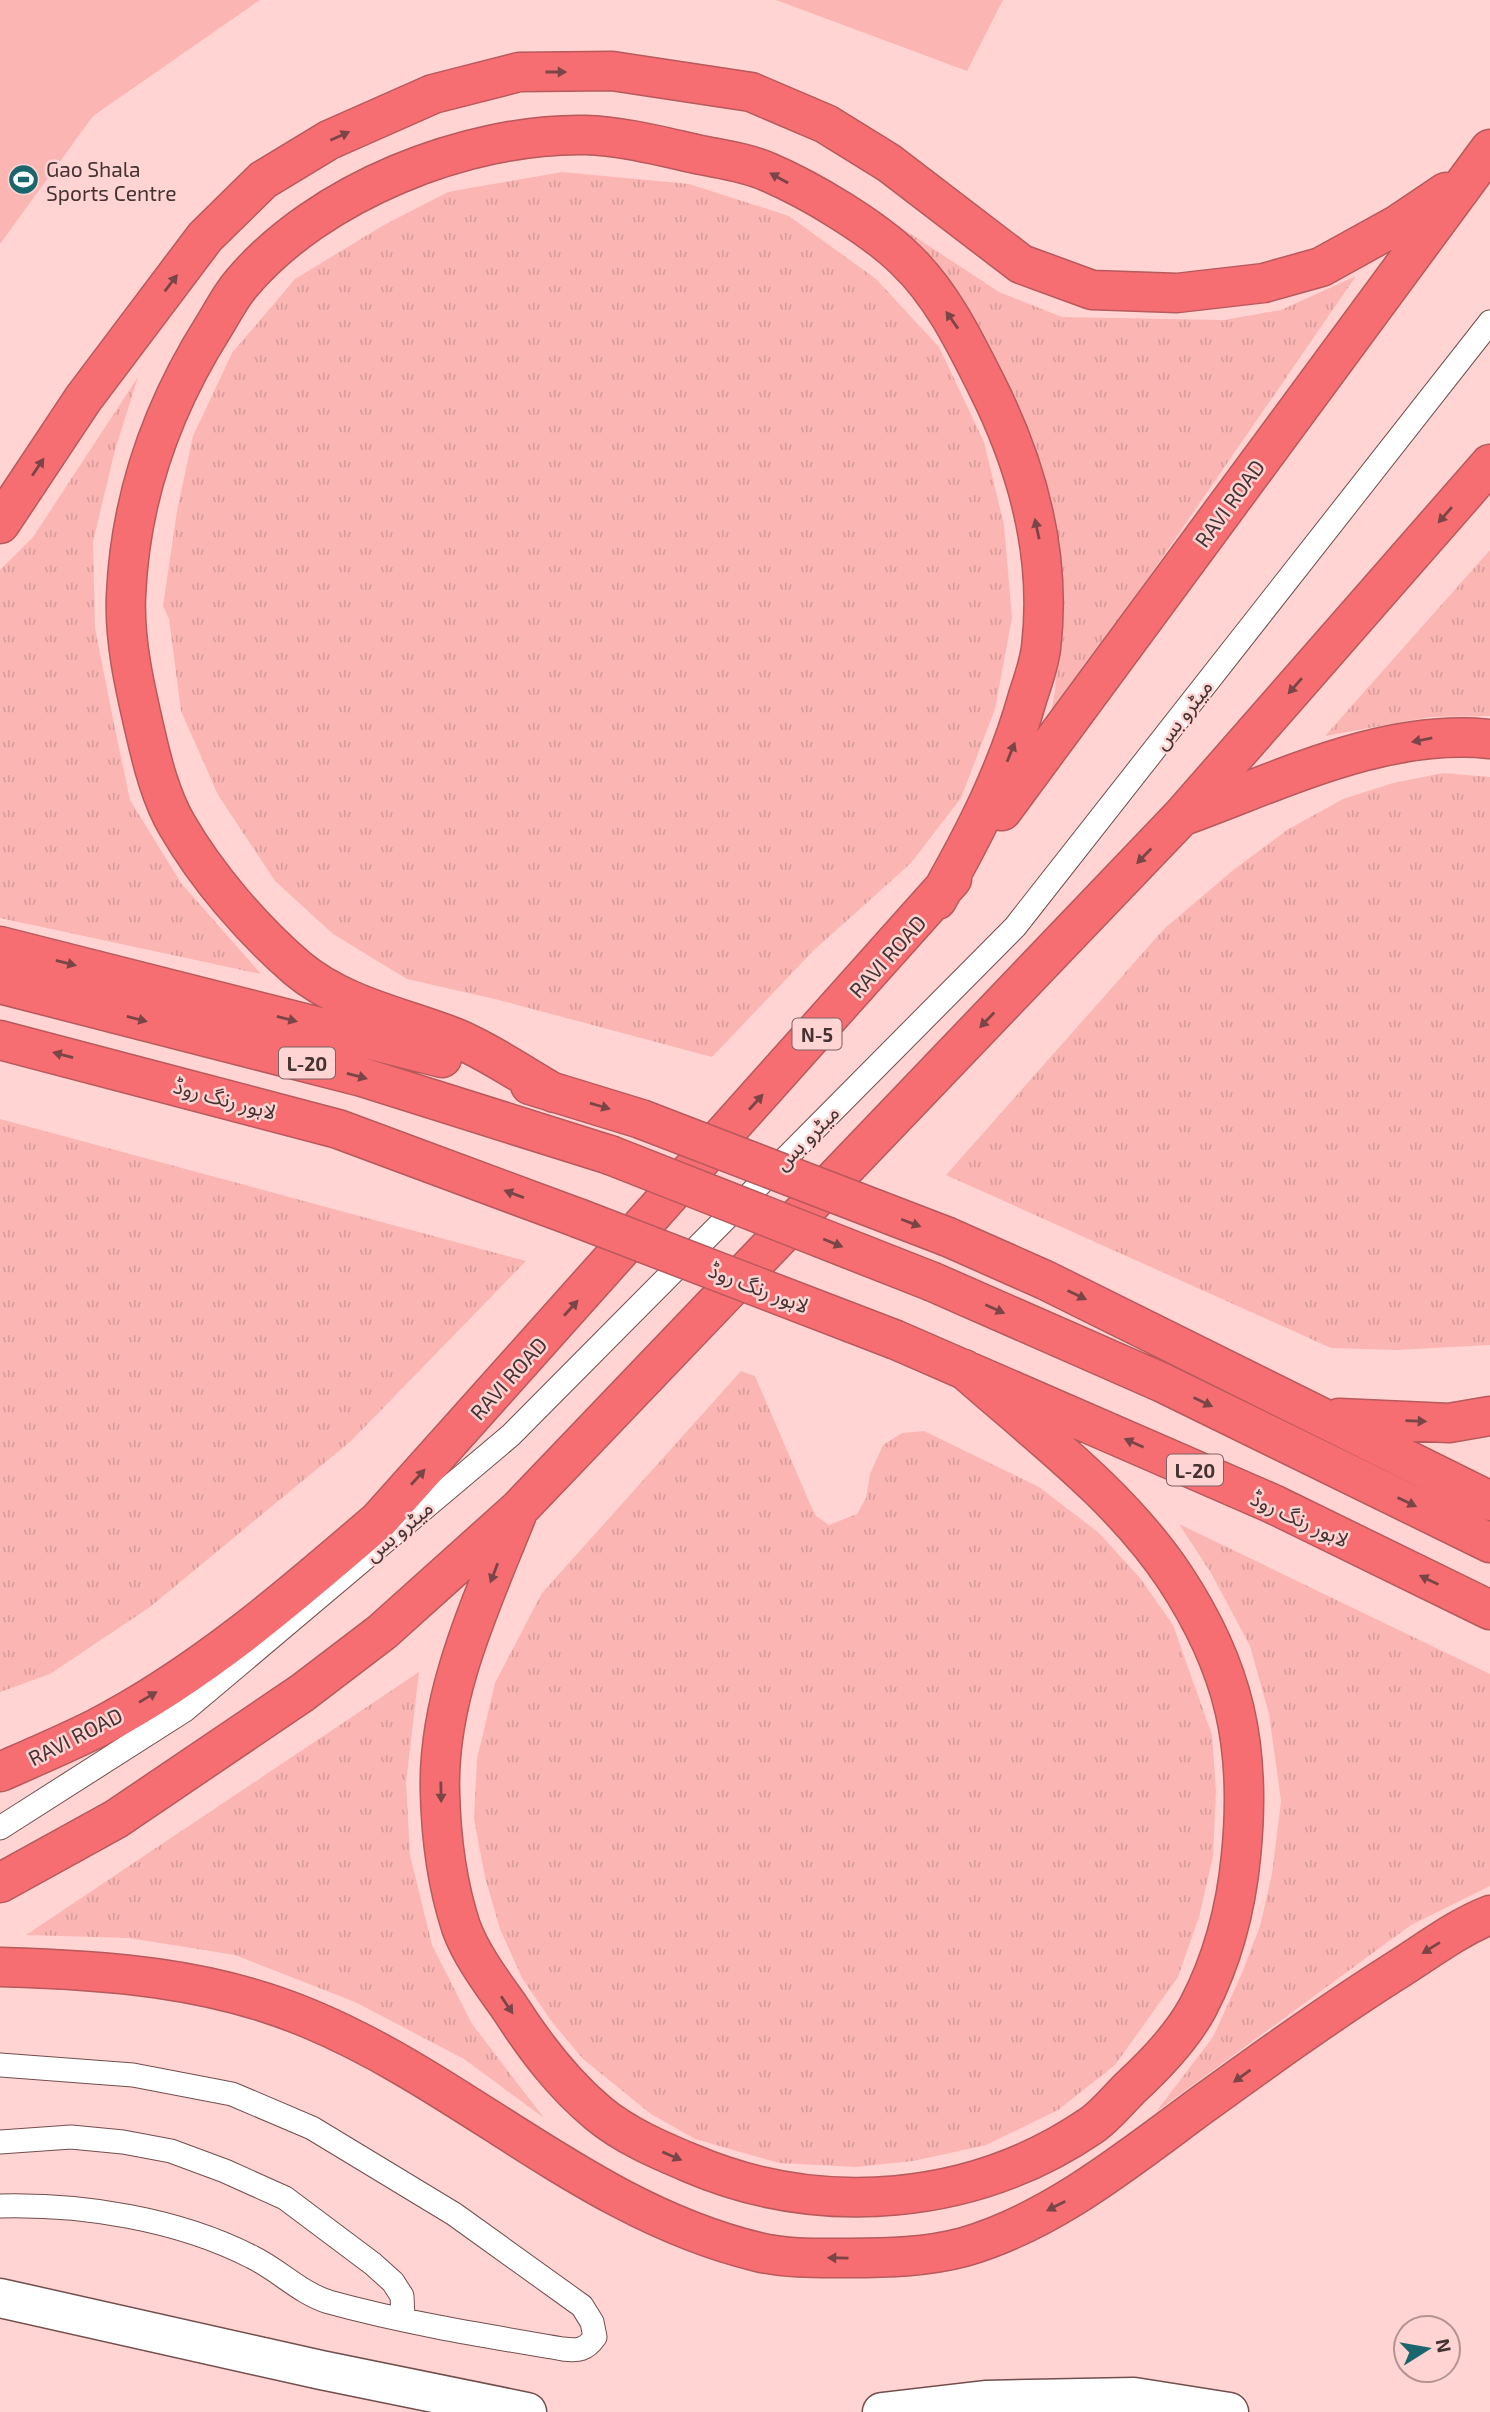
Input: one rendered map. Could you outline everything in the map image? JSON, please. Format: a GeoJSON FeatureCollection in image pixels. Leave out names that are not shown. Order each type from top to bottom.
{"type":"FeatureCollection","features":[{"type":"Feature","properties":{"kind":"highway"},"geometry":{"type":"LineString","coordinates":[[0,524],[83,399],[205,237],[263,180],[330,140],[433,94],[519,72],[612,72],[751,92],[826,124],[889,163],[1021,264],[1092,290],[1177,293],[1264,283],[1321,267],[1397,225],[1480,162]]}},
{"type":"Feature","properties":{"kind":"highway"},"geometry":{"type":"LineString","coordinates":[[554,1093],[460,1040],[356,1004],[302,972],[257,929],[217,881],[175,823],[151,758],[133,678],[126,599],[136,515],[150,454],[191,363],[240,285],[291,236],[354,195],[439,158],[514,140],[586,135],[649,143],[764,170],[842,212],[906,260],[957,326],[995,402],[1027,481],[1042,556],[1041,650],[1017,737],[985,816],[937,900]]}},
{"type":"Feature","properties":{"kind":"highway","name":"RAVI ROAD"},"geometry":{"type":"LineString","coordinates":[[0,1772],[98,1727],[193,1669],[289,1598],[379,1520],[937,900],[1480,162]]}},
{"type":"Feature","properties":{"kind":"highway"},"geometry":{"type":"LineString","coordinates":[[0,1883],[116,1819],[302,1693],[382,1632],[519,1509],[1181,817],[1490,464]]}},
{"type":"Feature","properties":{"kind":"highway"},"geometry":{"type":"LineString","coordinates":[[1181,817],[1355,753],[1439,737],[1490,739]]}},
{"type":"Feature","properties":{"kind":"highway"},"geometry":{"type":"LineString","coordinates":[[0,946],[426,1053],[642,1118],[948,1237],[1045,1280],[1490,1502]]}},
{"type":"Feature","properties":{"kind":"highway","name":"L-20"},"geometry":{"type":"LineString","coordinates":[[0,984],[362,1077],[610,1155],[933,1282],[1163,1383],[1490,1543]]}},
{"type":"Feature","properties":{"kind":"highway","name":"لاہور رنگ روڈ"},"geometry":{"type":"LineString","coordinates":[[7,1043],[338,1129],[578,1218],[896,1340],[964,1369],[1273,1504],[1490,1610]]}},
{"type":"Feature","properties":{"kind":"highway"},"geometry":{"type":"LineString","coordinates":[[519,1509],[465,1648],[446,1721],[440,1787],[446,1863],[462,1931],[535,2046],[600,2115],[659,2150],[726,2179],[792,2194],[861,2200],[971,2183],[1032,2158],[1095,2123],[1155,2064],[1197,2010],[1225,1938],[1238,1888],[1246,1808],[1239,1721],[1226,1676],[1205,1626],[1174,1576],[1154,1549],[1100,1491],[964,1369]]}},
{"type":"Feature","properties":{"kind":"highway"},"geometry":{"type":"LineString","coordinates":[[1323,1418],[1449,1423],[1490,1416]]}},
{"type":"Feature","properties":{"kind":"highway"},"geometry":{"type":"LineString","coordinates":[[1438,1474],[1490,1476]]}},
{"type":"Feature","properties":{"kind":"highway"},"geometry":{"type":"LineString","coordinates":[[0,1742],[98,1727]]}},
{"type":"Feature","properties":{"kind":"highway"},"geometry":{"type":"LineString","coordinates":[[0,1967],[144,1974],[211,1988],[307,2017],[392,2058],[596,2188],[700,2235],[761,2253],[895,2258],[964,2247],[1015,2227],[1073,2197],[1378,1982],[1472,1922],[1490,1915]]}},
{"type":"Feature","properties":{"kind":"street"},"geometry":{"type":"LineString","coordinates":[[0,2298],[308,2367],[527,2412]]}},
{"type":"Feature","properties":{"kind":"street"},"geometry":{"type":"LineString","coordinates":[[882,2412],[985,2400],[1134,2397],[1229,2412]]}},
{"type":"Feature","properties":{"kind":"lane","name":"میٹرو بس"},"geometry":{"type":"LineString","coordinates":[[0,1828],[185,1710],[511,1435],[986,957],[1014,927],[1490,322]]}},
{"type":"Feature","properties":{"kind":"lane"},"geometry":{"type":"LineString","coordinates":[[0,2065],[133,2075],[232,2094],[312,2128],[454,2214],[582,2306],[592,2322],[595,2337],[589,2347],[578,2351],[403,2318],[327,2301],[290,2283],[254,2258],[191,2229],[143,2219],[25,2205],[0,2206]]}},
{"type":"Feature","properties":{"kind":"lane"},"geometry":{"type":"LineString","coordinates":[[0,2141],[71,2137],[123,2142],[171,2151],[225,2171],[285,2198],[373,2264],[393,2281],[402,2296],[403,2318]]}},
{"type":"Feature","properties":{"kind":"green space","name":"Gao Shala Sports Centre"},"geometry":{"type":"Polygon","coordinates":[[[0,0],[260,0],[93,116],[0,244],[0,0]]]}},
{"type":"Feature","properties":{"kind":"green space"},"geometry":{"type":"Polygon","coordinates":[[[776,0],[1003,0],[967,71],[776,0]]]}},
{"type":"Feature","properties":{"kind":"green space"},"geometry":{"type":"Polygon","coordinates":[[[562,172],[689,184],[789,216],[876,279],[939,347],[984,442],[1004,525],[1012,618],[995,709],[961,798],[911,863],[813,951],[712,1057],[499,1000],[407,979],[333,934],[275,881],[218,795],[181,711],[169,619],[163,606],[177,511],[193,436],[232,353],[295,279],[384,225],[448,192],[562,172]]]}},
{"type":"Feature","properties":{"kind":"green space"},"geometry":{"type":"Polygon","coordinates":[[[891,221],[999,292],[1062,317],[1224,320],[1281,310],[1356,276],[1049,722],[1055,691],[1061,600],[1021,423],[987,343],[956,288],[891,221]]]}},
{"type":"Feature","properties":{"kind":"green space"},"geometry":{"type":"Polygon","coordinates":[[[138,377],[115,450],[93,542],[95,628],[113,719],[130,800],[181,883],[261,974],[0,918],[0,570],[33,537],[138,377]]]}},
{"type":"Feature","properties":{"kind":"green space"},"geometry":{"type":"Polygon","coordinates":[[[1490,550],[1490,716],[1430,717],[1325,736],[1490,550]]]}},
{"type":"Feature","properties":{"kind":"green space"},"geometry":{"type":"Polygon","coordinates":[[[1443,773],[1490,777],[1490,1345],[1397,1350],[1331,1348],[946,1175],[1164,929],[1232,871],[1287,830],[1343,799],[1393,783],[1443,773]]]}},
{"type":"Feature","properties":{"kind":"green space"},"geometry":{"type":"Polygon","coordinates":[[[0,1119],[526,1261],[351,1441],[150,1607],[50,1674],[0,1692],[0,1119]]]}},
{"type":"Feature","properties":{"kind":"green space"},"geometry":{"type":"Polygon","coordinates":[[[741,1371],[755,1376],[811,1506],[816,1516],[829,1525],[857,1514],[866,1498],[870,1474],[883,1445],[902,1433],[924,1431],[1039,1487],[1099,1533],[1140,1578],[1173,1625],[1212,1735],[1216,1791],[1213,1856],[1199,1917],[1178,1977],[1115,2065],[1058,2110],[986,2145],[913,2161],[856,2167],[779,2163],[695,2139],[651,2114],[583,2059],[552,2022],[522,1978],[500,1929],[485,1877],[474,1819],[477,1759],[495,1683],[542,1593],[741,1371]]]}},
{"type":"Feature","properties":{"kind":"green space"},"geometry":{"type":"Polygon","coordinates":[[[1179,1524],[1490,1674],[1490,1886],[1411,1925],[1156,2112],[1213,2037],[1242,1973],[1260,1926],[1272,1874],[1281,1801],[1269,1714],[1250,1646],[1211,1573],[1179,1524]]]}},
{"type":"Feature","properties":{"kind":"green space"},"geometry":{"type":"Polygon","coordinates":[[[419,1672],[406,1783],[410,1855],[432,1945],[472,2024],[544,2118],[464,2059],[355,2002],[235,1955],[129,1938],[26,1935],[419,1672]]]}},
{"type":"Feature","properties":{"kind":"place","name":"Gao Shala Sports Centre"},"geometry":{"type":"Point","coordinates":[23,180]}}]}
